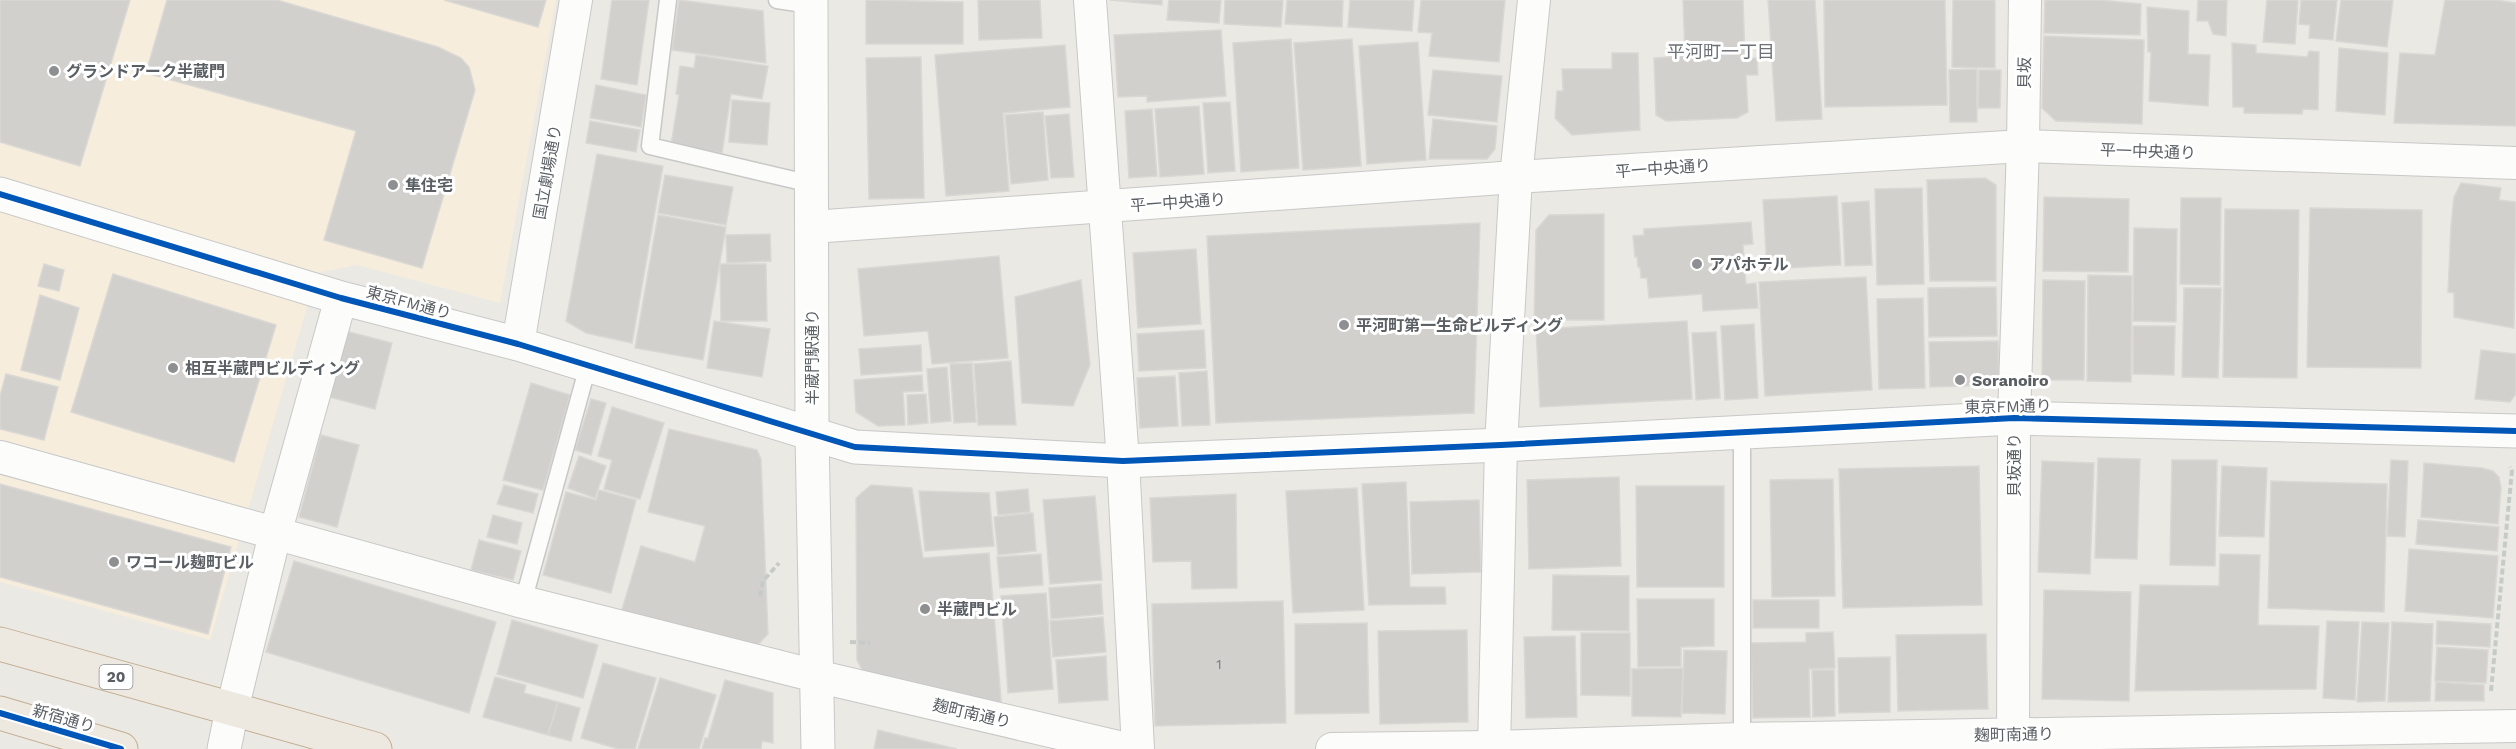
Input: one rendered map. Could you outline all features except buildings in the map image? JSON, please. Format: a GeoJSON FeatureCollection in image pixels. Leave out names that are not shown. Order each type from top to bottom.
{"type":"FeatureCollection","features":[{"type":"Feature","properties":{"kind":"highway","name":"20"},"geometry":{"type":"LineString","coordinates":[[0,644],[375,749]]}},
{"type":"Feature","properties":{"kind":"highway","name":"新宿通り"},"geometry":{"type":"LineString","coordinates":[[0,713],[121,749]]}},
{"type":"Feature","properties":{"kind":"street","name":"国立劇場通り"},"geometry":{"type":"LineString","coordinates":[[518,344],[576,0]]}},
{"type":"Feature","properties":{"kind":"street"},"geometry":{"type":"LineString","coordinates":[[1090,0],[1123,461],[1138,749]]}},
{"type":"Feature","properties":{"kind":"street"},"geometry":{"type":"LineString","coordinates":[[1494,748],[1500,445],[1516,177],[1534,0]]}},
{"type":"Feature","properties":{"kind":"street","name":"貝坂"},"geometry":{"type":"LineString","coordinates":[[2023,146],[2025,0]]}},
{"type":"Feature","properties":{"kind":"street","name":"半蔵門駅通り"},"geometry":{"type":"LineString","coordinates":[[811,2],[812,434],[818,749]]}},
{"type":"Feature","properties":{"kind":"street","name":"平一中央通り"},"geometry":{"type":"LineString","coordinates":[[812,227],[1516,177],[2023,146],[2516,163]]}},
{"type":"Feature","properties":{"kind":"street","name":"貝坂通り"},"geometry":{"type":"LineString","coordinates":[[2013,741],[2014,418],[2023,146]]}},
{"type":"Feature","properties":{"kind":"street","name":"東京FM通り"},"geometry":{"type":"LineString","coordinates":[[0,194],[341,298],[518,344],[855,447],[1123,461],[1500,445],[2014,418],[2513,431]]}},
{"type":"Feature","properties":{"kind":"street"},"geometry":{"type":"LineString","coordinates":[[224,749],[275,534],[341,298]]}},
{"type":"Feature","properties":{"kind":"street","name":"麹町南通り"},"geometry":{"type":"LineString","coordinates":[[0,457],[523,602],[816,676],[1127,749]]}},
{"type":"Feature","properties":{"kind":"street","name":"麹町南通り"},"geometry":{"type":"LineString","coordinates":[[1332,749],[1494,748],[1742,739],[2013,741],[2502,727]]}},
{"type":"Feature","properties":{"kind":"lane"},"geometry":{"type":"LineString","coordinates":[[668,0],[650,146],[811,184]]}},
{"type":"Feature","properties":{"kind":"lane"},"geometry":{"type":"LineString","coordinates":[[777,0],[811,2]]}},
{"type":"Feature","properties":{"kind":"lane"},"geometry":{"type":"LineString","coordinates":[[523,602],[588,366]]}},
{"type":"Feature","properties":{"kind":"lane"},"geometry":{"type":"LineString","coordinates":[[1742,432],[1742,739]]}},
{"type":"Feature","properties":{"kind":"path"},"geometry":{"type":"LineString","coordinates":[[2502,727],[2514,471],[2505,457],[2513,431]]}},
{"type":"Feature","properties":{"kind":"path"},"geometry":{"type":"LineString","coordinates":[[760,596],[763,580],[781,561]]}},
{"type":"Feature","properties":{"kind":"path"},"geometry":{"type":"LineString","coordinates":[[847,641],[870,643]]}},
{"type":"Feature","properties":{"kind":"shaded area"},"geometry":{"type":"Polygon","coordinates":[[[0,0],[556,0],[500,303],[357,265],[317,273],[210,640],[0,582],[0,0]]]}},
{"type":"Feature","properties":{"kind":"cycle path"},"geometry":{"type":"LineString","coordinates":[[0,194],[341,298],[518,344],[855,447],[1123,461],[1501,445],[2014,418],[2516,431]]}},
{"type":"Feature","properties":{"kind":"cycle path"},"geometry":{"type":"LineString","coordinates":[[0,713],[121,749]]}},
{"type":"Feature","properties":{"kind":"place","name":"グランドアーク半蔵門"},"geometry":{"type":"Point","coordinates":[54,71]}},
{"type":"Feature","properties":{"kind":"place","name":"隼住宅"},"geometry":{"type":"Point","coordinates":[393,185]}},
{"type":"Feature","properties":{"kind":"place","name":"アパホテル"},"geometry":{"type":"Point","coordinates":[1697,264]}},
{"type":"Feature","properties":{"kind":"place","name":"平河町第一生命ビルディング"},"geometry":{"type":"Point","coordinates":[1344,325]}},
{"type":"Feature","properties":{"kind":"place","name":"相互半蔵門ビルディング"},"geometry":{"type":"Point","coordinates":[173,368]}},
{"type":"Feature","properties":{"kind":"place","name":"Soranoiro"},"geometry":{"type":"Point","coordinates":[1960,380]}},
{"type":"Feature","properties":{"kind":"place","name":"ワコール麹町ビル"},"geometry":{"type":"Point","coordinates":[114,562]}},
{"type":"Feature","properties":{"kind":"place","name":"半蔵門ビル"},"geometry":{"type":"Point","coordinates":[925,609]}},
{"type":"Feature","properties":{"kind":"district","name":"平河町一丁目"},"geometry":{"type":"Point","coordinates":[1721,52]}}]}
